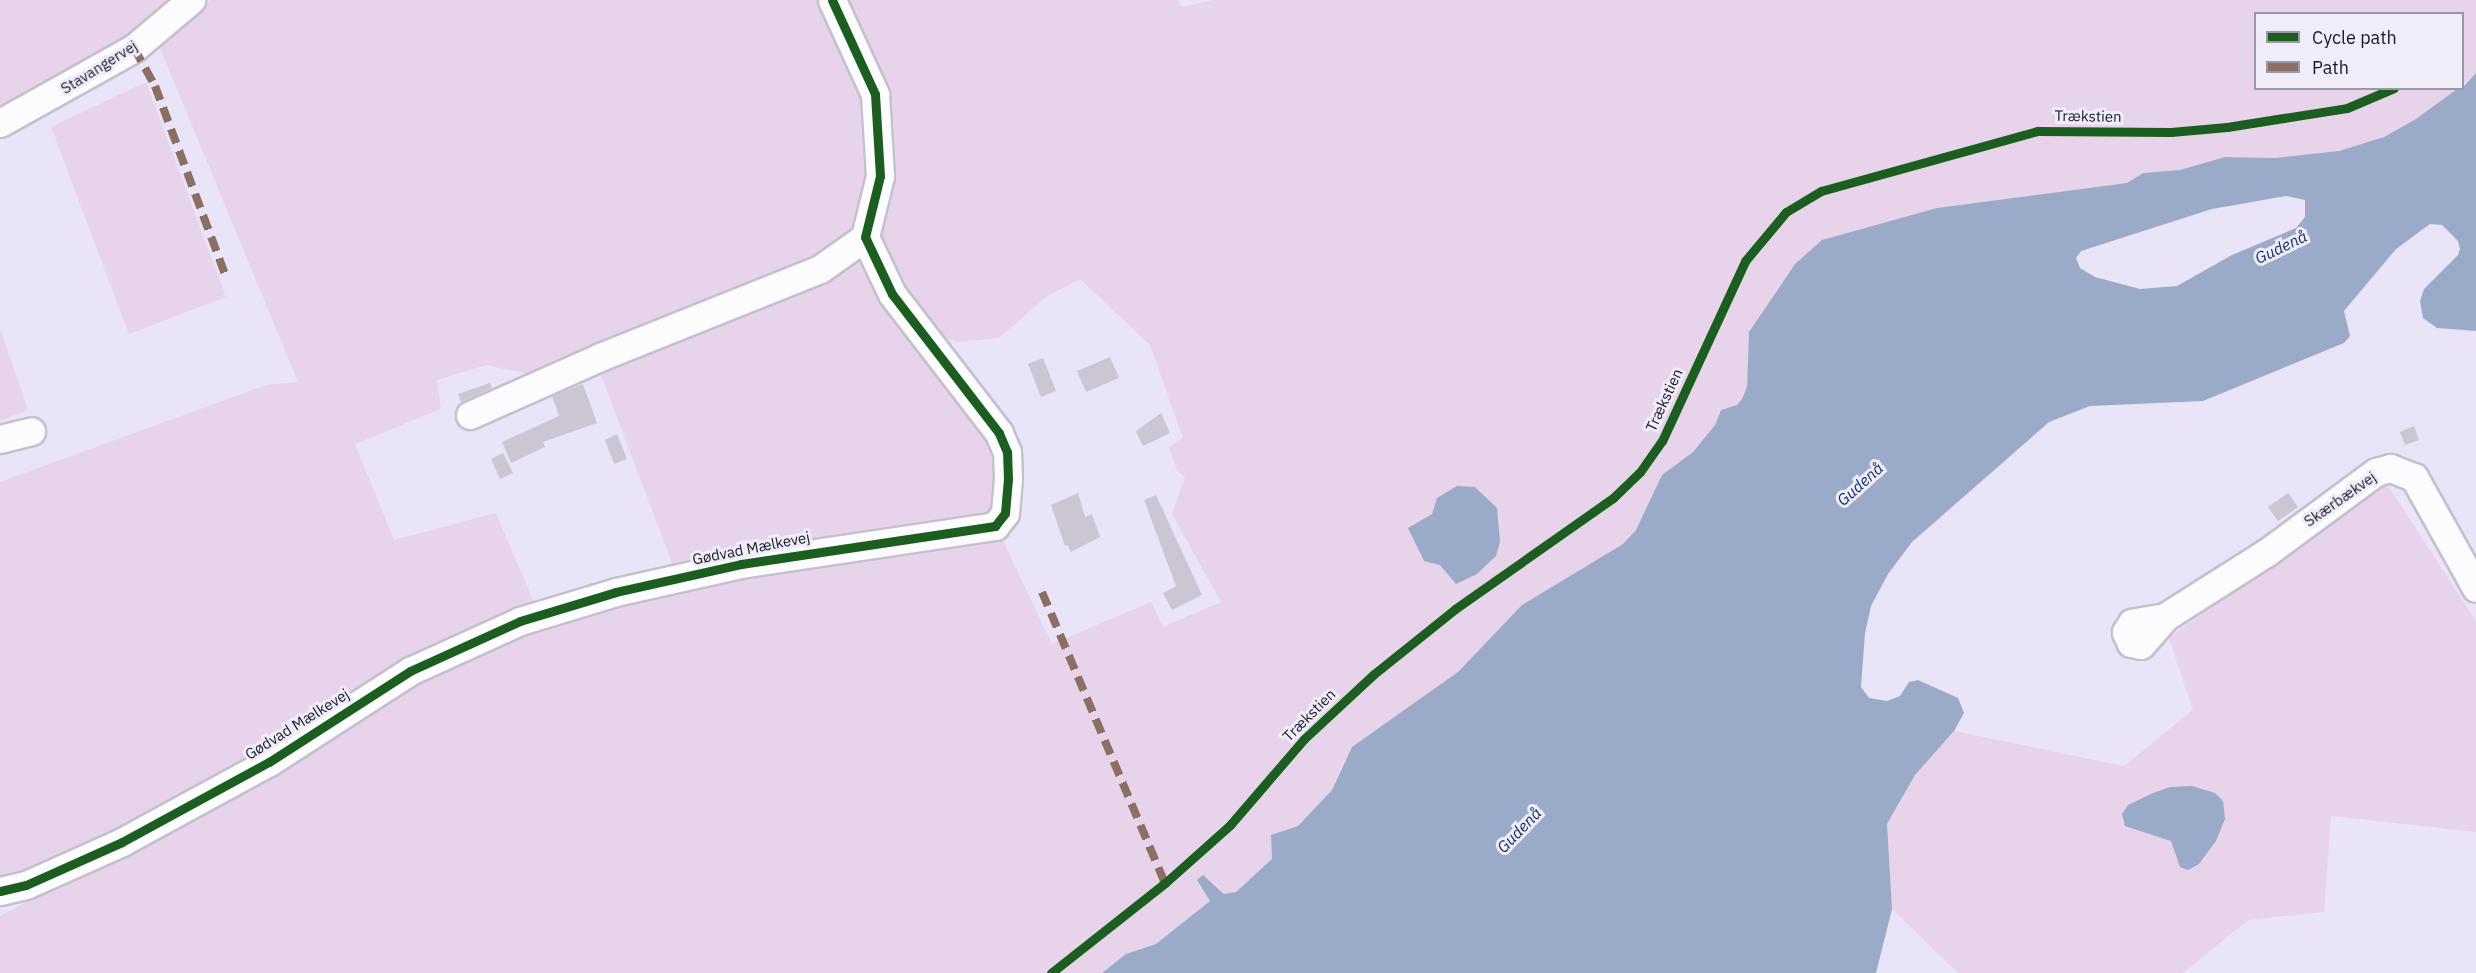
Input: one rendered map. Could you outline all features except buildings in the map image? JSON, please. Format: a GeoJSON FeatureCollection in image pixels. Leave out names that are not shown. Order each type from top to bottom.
{"type":"FeatureCollection","features":[{"type":"Feature","properties":{"kind":"street","name":"Stavangervej"},"geometry":{"type":"LineString","coordinates":[[0,123],[134,48],[191,0]]}},
{"type":"Feature","properties":{"kind":"street"},"geometry":{"type":"LineString","coordinates":[[470,415],[600,357],[820,268],[865,237],[880,176],[874,94],[832,0]]}},
{"type":"Feature","properties":{"kind":"street","name":"Gødvad Mælkevej"},"geometry":{"type":"LineString","coordinates":[[0,891],[26,885],[122,842],[268,762],[410,671],[520,621],[616,592],[741,564],[995,526],[1005,513],[1008,479],[1006,452],[999,433],[892,294],[865,237]]}},
{"type":"Feature","properties":{"kind":"street"},"geometry":{"type":"LineString","coordinates":[[0,439],[31,431]]}},
{"type":"Feature","properties":{"kind":"street","name":"Skærbækvej"},"geometry":{"type":"LineString","coordinates":[[2164,617],[2266,553],[2358,484],[2390,468],[2414,477],[2476,588]]}},
{"type":"Feature","properties":{"kind":"shaded area"},"geometry":{"type":"Polygon","coordinates":[[[0,0],[186,0],[94,59],[0,106],[0,0]]]}},
{"type":"Feature","properties":{"kind":"shaded area"},"geometry":{"type":"Polygon","coordinates":[[[210,0],[819,0],[884,100],[841,0],[1177,0],[1182,7],[1214,0],[2476,0],[2476,73],[2464,83],[2464,12],[2254,12],[2254,90],[2456,90],[2417,119],[2384,137],[2339,151],[2275,158],[2225,157],[2180,170],[2143,173],[2127,183],[1937,208],[1822,240],[1777,288],[1763,316],[1749,332],[1747,387],[1742,399],[1737,405],[1720,410],[1715,425],[1693,452],[1662,475],[1636,530],[1623,544],[1522,605],[1458,672],[1344,761],[1332,790],[1298,826],[1271,835],[1272,859],[1236,892],[1224,894],[1215,883],[1197,880],[1210,901],[1156,944],[1126,954],[1102,973],[0,973],[0,916],[317,747],[375,702],[547,618],[710,577],[987,536],[1003,541],[1052,644],[1151,602],[1163,627],[1221,602],[1172,514],[1185,477],[1177,471],[1169,447],[1183,438],[1150,345],[1080,279],[1046,297],[999,338],[957,342],[934,333],[900,291],[874,237],[532,375],[486,365],[437,380],[441,409],[355,444],[394,540],[496,513],[535,605],[347,702],[188,796],[93,844],[0,881],[0,482],[266,385],[298,382],[160,48],[210,0]]]}},
{"type":"Feature","properties":{"kind":"shaded area"},"geometry":{"type":"Polygon","coordinates":[[[146,82],[226,297],[129,334],[51,127],[146,82]]]}},
{"type":"Feature","properties":{"kind":"shaded area"},"geometry":{"type":"Polygon","coordinates":[[[860,248],[994,437],[998,464],[991,519],[674,568],[598,367],[860,248]]]}},
{"type":"Feature","properties":{"kind":"shaded area"},"geometry":{"type":"Polygon","coordinates":[[[0,332],[28,410],[0,421],[0,332]]]}},
{"type":"Feature","properties":{"kind":"shaded area"},"geometry":{"type":"Polygon","coordinates":[[[2383,478],[2476,621],[2476,832],[2331,816],[2324,912],[2248,920],[2183,973],[1958,973],[1892,909],[1887,824],[1915,775],[1954,731],[2124,766],[2193,710],[2169,638],[2383,478]]]}},
{"type":"Feature","properties":{"kind":"water","name":"Gudenå"},"geometry":{"type":"Polygon","coordinates":[[[2476,73],[2476,331],[2437,328],[2423,318],[2420,301],[2424,289],[2458,255],[2460,249],[2458,241],[2442,225],[2430,224],[2396,249],[2344,311],[2350,336],[2344,343],[2203,401],[2090,406],[2049,422],[1912,542],[1888,574],[1871,606],[1865,633],[1861,687],[1869,698],[1887,701],[1900,696],[1909,682],[1918,680],[1958,698],[1964,713],[1954,731],[1915,775],[1887,824],[1892,909],[1876,973],[1102,973],[1126,954],[1156,944],[1210,901],[1197,880],[1203,875],[1224,894],[1236,892],[1272,859],[1271,835],[1298,826],[1332,790],[1352,747],[1458,672],[1522,605],[1623,544],[1636,530],[1662,475],[1693,452],[1715,425],[1721,410],[1737,405],[1742,399],[1747,387],[1749,332],[1795,264],[1822,240],[1937,208],[2127,183],[2143,173],[2180,170],[2225,157],[2275,158],[2339,151],[2384,137],[2416,119],[2456,90],[2464,90],[2464,86],[2476,73]],[[2286,196],[2212,209],[2081,251],[2076,258],[2080,268],[2095,277],[2140,289],[2177,286],[2232,255],[2296,228],[2305,217],[2305,200],[2286,196]]]}},
{"type":"Feature","properties":{"kind":"water"},"geometry":{"type":"Polygon","coordinates":[[[1457,486],[1475,487],[1497,508],[1500,542],[1496,556],[1477,574],[1456,584],[1440,565],[1424,561],[1408,528],[1432,514],[1437,498],[1457,486]]]}},
{"type":"Feature","properties":{"kind":"water"},"geometry":{"type":"Polygon","coordinates":[[[2192,786],[2215,793],[2223,801],[2225,819],[2216,841],[2199,864],[2188,870],[2180,867],[2171,841],[2125,826],[2122,814],[2128,805],[2153,793],[2170,787],[2192,786]]]}},
{"type":"Feature","properties":{"kind":"marked path"},"geometry":{"type":"LineString","coordinates":[[134,48],[155,86],[226,277]]}},
{"type":"Feature","properties":{"kind":"marked path"},"geometry":{"type":"LineString","coordinates":[[1042,592],[1165,883]]}},
{"type":"Feature","properties":{"kind":"cycle path"},"geometry":{"type":"LineString","coordinates":[[0,891],[26,885],[122,842],[269,762],[410,671],[520,621],[616,592],[741,564],[995,526],[1005,513],[1008,479],[1007,452],[999,433],[892,294],[865,237],[880,176],[875,94],[832,0]]}},
{"type":"Feature","properties":{"kind":"cycle path","name":"Trækstien"},"geometry":{"type":"LineString","coordinates":[[1051,973],[1165,883],[1230,825],[1304,739],[1374,674],[1455,609],[1613,498],[1640,472],[1662,441],[1745,261],[1786,212],[1821,191],[2038,131],[2171,132],[2227,127],[2347,108],[2389,90]]}}]}
